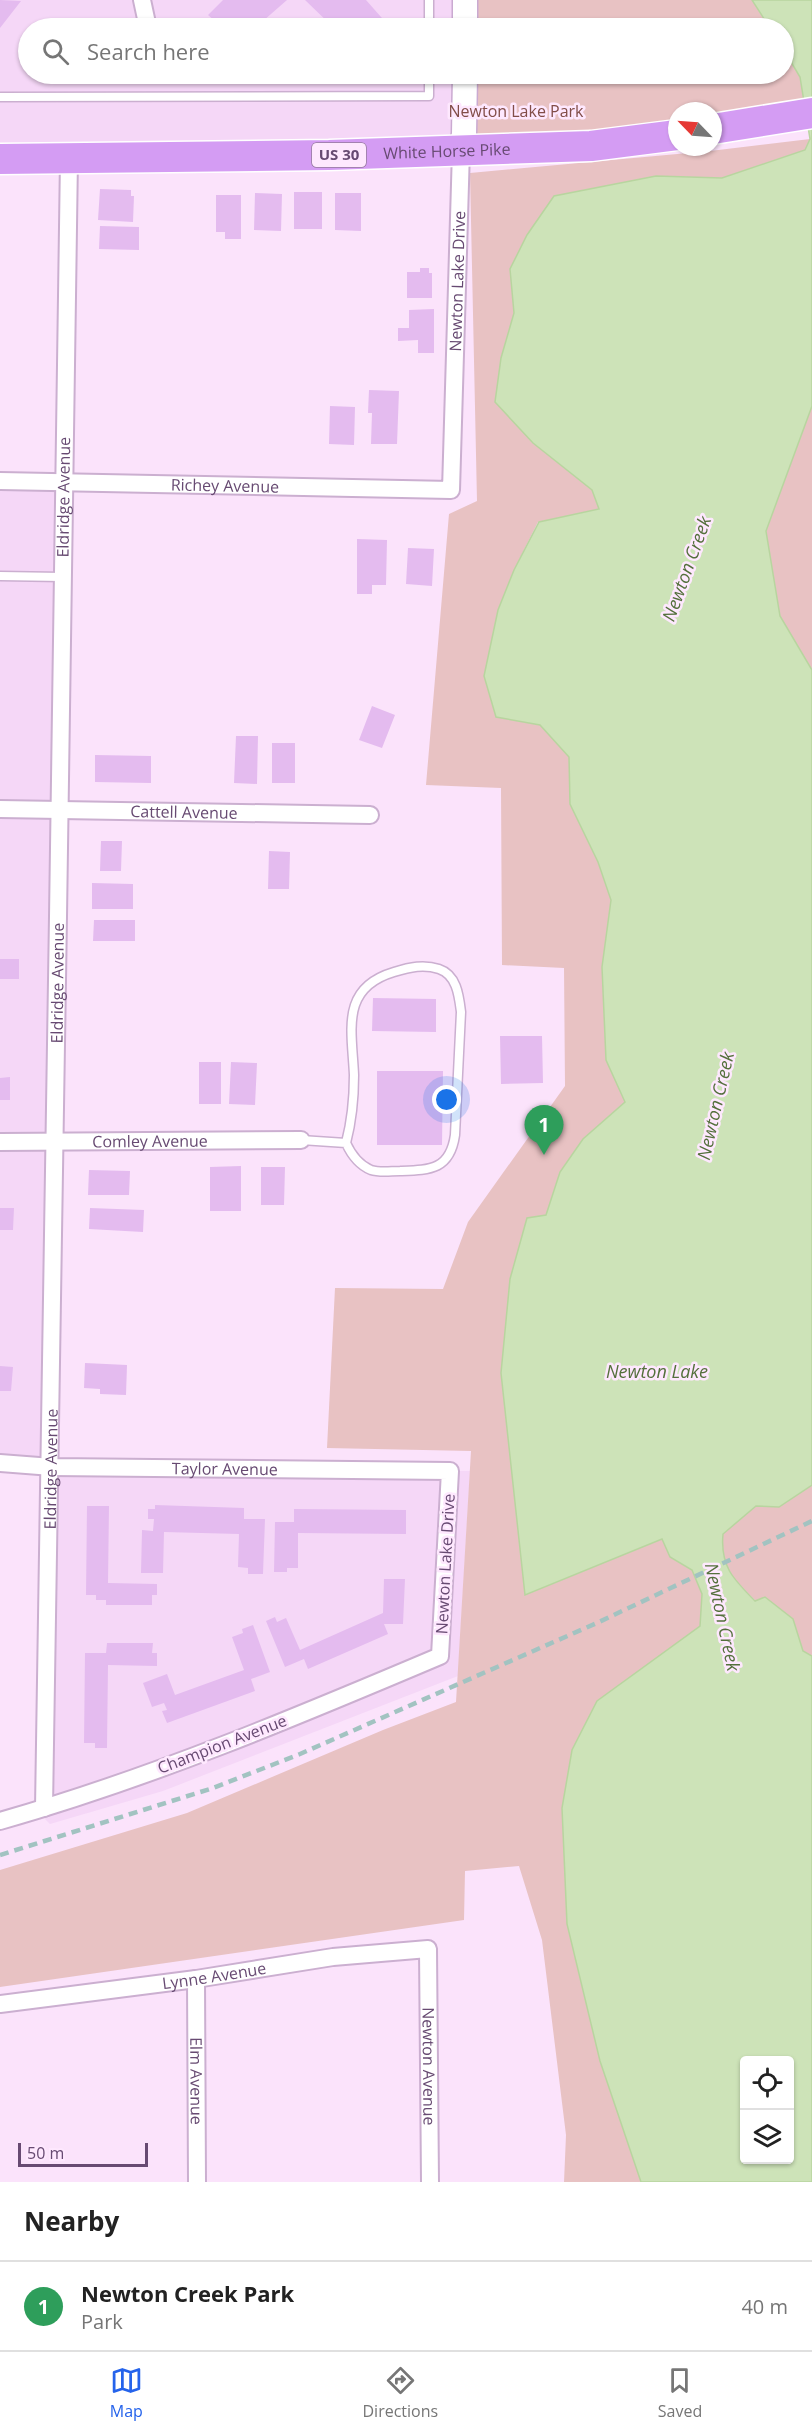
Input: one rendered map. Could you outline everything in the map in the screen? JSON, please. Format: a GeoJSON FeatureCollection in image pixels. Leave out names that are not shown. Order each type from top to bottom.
{"type":"FeatureCollection","features":[{"type":"Feature","properties":{"kind":"highway"},"geometry":{"type":"LineString","coordinates":[[722,128],[801,115]]}},
{"type":"Feature","properties":{"kind":"highway","name":"White Horse Pike"},"geometry":{"type":"LineString","coordinates":[[0,159],[329,156],[591,146],[668,136]]}},
{"type":"Feature","properties":{"kind":"street"},"geometry":{"type":"LineString","coordinates":[[141,0],[146,18]]}},
{"type":"Feature","properties":{"kind":"street"},"geometry":{"type":"LineString","coordinates":[[465,0],[465,18]]}},
{"type":"Feature","properties":{"kind":"street","name":"Newton Lake Drive"},"geometry":{"type":"LineString","coordinates":[[451,490],[465,84]]}},
{"type":"Feature","properties":{"kind":"street","name":"Eldridge Avenue"},"geometry":{"type":"LineString","coordinates":[[44,1808],[52,1467],[69,158]]}},
{"type":"Feature","properties":{"kind":"street","name":"Richey Avenue"},"geometry":{"type":"LineString","coordinates":[[0,481],[451,490]]}},
{"type":"Feature","properties":{"kind":"street","name":"Cattell Avenue"},"geometry":{"type":"LineString","coordinates":[[0,809],[370,815]]}},
{"type":"Feature","properties":{"kind":"street","name":"Comley Avenue"},"geometry":{"type":"LineString","coordinates":[[0,1142],[301,1140]]}},
{"type":"Feature","properties":{"kind":"street","name":"Taylor Avenue"},"geometry":{"type":"LineString","coordinates":[[0,1463],[52,1467],[450,1471]]}},
{"type":"Feature","properties":{"kind":"street","name":"Newton Lake Drive"},"geometry":{"type":"LineString","coordinates":[[440,1656],[450,1471]]}},
{"type":"Feature","properties":{"kind":"street","name":"Champion Avenue"},"geometry":{"type":"LineString","coordinates":[[0,1821],[44,1808],[242,1739],[440,1656]]}},
{"type":"Feature","properties":{"kind":"street","name":"Lynne Avenue"},"geometry":{"type":"LineString","coordinates":[[0,2004],[196,1979],[333,1957],[428,1949]]}},
{"type":"Feature","properties":{"kind":"street","name":"Newton Avenue"},"geometry":{"type":"LineString","coordinates":[[428,1949],[430,2182]]}},
{"type":"Feature","properties":{"kind":"street","name":"Elm Avenue"},"geometry":{"type":"LineString","coordinates":[[196,1979],[197,2182]]}},
{"type":"Feature","properties":{"kind":"lane"},"geometry":{"type":"LineString","coordinates":[[429,0],[429,18]]}},
{"type":"Feature","properties":{"kind":"lane"},"geometry":{"type":"LineString","coordinates":[[0,97],[429,96],[429,84]]}},
{"type":"Feature","properties":{"kind":"lane"},"geometry":{"type":"LineString","coordinates":[[0,576],[62,577]]}},
{"type":"Feature","properties":{"kind":"lane"},"geometry":{"type":"LineString","coordinates":[[414,966],[433,967],[445,971],[452,978],[458,992],[461,1012],[452,1151],[443,1163],[433,1168],[387,1172],[372,1170],[360,1163],[346,1143],[353,1111],[350,1019],[362,990],[383,975],[414,966]]}},
{"type":"Feature","properties":{"kind":"lane"},"geometry":{"type":"LineString","coordinates":[[301,1140],[346,1143]]}},
{"type":"Feature","properties":{"kind":"shaded area"},"geometry":{"type":"Polygon","coordinates":[[[0,0],[465,0],[465,18],[18,18],[18,84],[464,84],[461,150],[0,159],[0,0]]]}},
{"type":"Feature","properties":{"kind":"shaded area"},"geometry":{"type":"Polygon","coordinates":[[[0,483],[64,483],[53,1467],[470,1471],[458,1676],[163,1791],[50,1824],[45,1819],[44,1808],[52,1467],[0,1465],[0,483]]]}},
{"type":"Feature","properties":{"kind":"green space"},"geometry":{"type":"Polygon","coordinates":[[[464,0],[752,0],[764,18],[463,18],[464,0]]]}},
{"type":"Feature","properties":{"kind":"green space","name":"Newton Lake Park"},"geometry":{"type":"Polygon","coordinates":[[[794,67],[800,77],[812,77],[812,113],[722,128],[722,102],[668,102],[668,136],[461,150],[463,84],[794,84],[794,67]]]}},
{"type":"Feature","properties":{"kind":"green space"},"geometry":{"type":"Polygon","coordinates":[[[810,139],[805,150],[722,178],[656,176],[510,269],[514,313],[501,358],[533,443],[592,490],[599,509],[538,522],[514,570],[498,610],[496,717],[540,725],[570,757],[570,804],[598,862],[611,900],[602,967],[606,1059],[625,1102],[583,1139],[560,1172],[546,1215],[525,1595],[662,1539],[670,1557],[692,1570],[702,1594],[701,1626],[597,1701],[600,2061],[641,2182],[564,2182],[566,2135],[542,1940],[519,1866],[465,1871],[464,1920],[0,1987],[0,1870],[187,1813],[383,1730],[456,1702],[471,1451],[327,1448],[335,1288],[443,1289],[468,1222],[565,1086],[564,968],[502,965],[501,788],[426,785],[449,514],[477,501],[470,173],[668,155],[722,156],[722,150],[810,139]]]}},
{"type":"Feature","properties":{"kind":"green space"},"geometry":{"type":"Polygon","coordinates":[[[812,406],[812,670],[780,616],[766,531],[812,406]]]}},
{"type":"Feature","properties":{"kind":"green space"},"geometry":{"type":"Polygon","coordinates":[[[812,1485],[812,1656],[803,1652],[792,1619],[765,1597],[756,1601],[735,1579],[726,1564],[723,1534],[756,1506],[779,1507],[812,1485]]]}},
{"type":"Feature","properties":{"kind":"water","name":"Newton Lake"},"geometry":{"type":"Polygon","coordinates":[[[752,0],[812,0],[812,406],[766,531],[780,616],[812,670],[812,1485],[779,1507],[756,1506],[723,1534],[723,1545],[726,1563],[734,1579],[755,1601],[765,1597],[793,1619],[803,1651],[812,1656],[812,2182],[641,2182],[600,2061],[567,1924],[562,1808],[572,1750],[597,1701],[700,1626],[702,1594],[692,1570],[670,1557],[662,1539],[525,1595],[501,1373],[510,1279],[527,1218],[546,1215],[560,1172],[583,1139],[625,1102],[606,1060],[602,967],[611,900],[598,862],[570,804],[569,757],[540,725],[496,717],[484,676],[498,610],[514,570],[539,522],[599,509],[592,490],[533,443],[495,402],[501,358],[514,313],[510,269],[527,235],[554,196],[656,176],[722,178],[805,150],[810,139],[800,77],[794,67],[794,18],[764,18],[752,0]]]}},
{"type":"Feature","properties":{"kind":"building"},"geometry":{"type":"Polygon","coordinates":[[[0,0],[21,1],[0,28],[0,0]]]}},
{"type":"Feature","properties":{"kind":"building"},"geometry":{"type":"Polygon","coordinates":[[[223,0],[287,0],[266,18],[211,18],[208,15],[223,0]]]}},
{"type":"Feature","properties":{"kind":"building"},"geometry":{"type":"Polygon","coordinates":[[[305,0],[366,0],[382,18],[324,18],[305,0]]]}},
{"type":"Feature","properties":{"kind":"building"},"geometry":{"type":"Polygon","coordinates":[[[100,189],[131,190],[131,196],[134,196],[133,222],[98,220],[100,189]]]}},
{"type":"Feature","properties":{"kind":"building"},"geometry":{"type":"Polygon","coordinates":[[[294,192],[322,192],[322,229],[294,229],[294,192]]]}},
{"type":"Feature","properties":{"kind":"building"},"geometry":{"type":"Polygon","coordinates":[[[255,193],[282,194],[281,231],[254,230],[255,193]]]}},
{"type":"Feature","properties":{"kind":"building"},"geometry":{"type":"Polygon","coordinates":[[[335,193],[361,193],[361,231],[335,230],[335,193]]]}},
{"type":"Feature","properties":{"kind":"building"},"geometry":{"type":"Polygon","coordinates":[[[216,195],[241,195],[241,239],[225,239],[225,232],[216,232],[216,195]]]}},
{"type":"Feature","properties":{"kind":"building"},"geometry":{"type":"Polygon","coordinates":[[[100,226],[139,227],[139,250],[99,249],[100,226]]]}},
{"type":"Feature","properties":{"kind":"building"},"geometry":{"type":"Polygon","coordinates":[[[420,268],[429,268],[429,273],[432,273],[432,298],[407,298],[407,272],[420,272],[420,268]]]}},
{"type":"Feature","properties":{"kind":"building"},"geometry":{"type":"Polygon","coordinates":[[[434,309],[434,353],[418,353],[418,340],[398,341],[398,328],[409,328],[409,310],[434,309]]]}},
{"type":"Feature","properties":{"kind":"building"},"geometry":{"type":"Polygon","coordinates":[[[369,390],[399,391],[397,444],[371,444],[372,413],[368,413],[369,390]]]}},
{"type":"Feature","properties":{"kind":"building"},"geometry":{"type":"Polygon","coordinates":[[[330,406],[355,407],[354,445],[329,444],[330,406]]]}},
{"type":"Feature","properties":{"kind":"building"},"geometry":{"type":"Polygon","coordinates":[[[357,539],[387,540],[386,585],[372,585],[372,594],[357,594],[357,539]]]}},
{"type":"Feature","properties":{"kind":"building"},"geometry":{"type":"Polygon","coordinates":[[[408,548],[434,549],[432,586],[406,584],[408,548]]]}},
{"type":"Feature","properties":{"kind":"building"},"geometry":{"type":"Polygon","coordinates":[[[372,706],[395,715],[382,748],[359,740],[372,706]]]}},
{"type":"Feature","properties":{"kind":"building"},"geometry":{"type":"Polygon","coordinates":[[[236,736],[258,736],[257,784],[234,783],[236,736]]]}},
{"type":"Feature","properties":{"kind":"building"},"geometry":{"type":"Polygon","coordinates":[[[272,743],[295,743],[295,783],[272,783],[272,743]]]}},
{"type":"Feature","properties":{"kind":"building"},"geometry":{"type":"Polygon","coordinates":[[[95,755],[151,756],[151,783],[95,782],[95,755]]]}},
{"type":"Feature","properties":{"kind":"building"},"geometry":{"type":"Polygon","coordinates":[[[101,841],[122,841],[121,871],[100,871],[101,841]]]}},
{"type":"Feature","properties":{"kind":"building"},"geometry":{"type":"Polygon","coordinates":[[[269,851],[290,852],[289,889],[268,889],[269,851]]]}},
{"type":"Feature","properties":{"kind":"building"},"geometry":{"type":"Polygon","coordinates":[[[92,883],[133,884],[133,909],[92,909],[92,883]]]}},
{"type":"Feature","properties":{"kind":"building"},"geometry":{"type":"Polygon","coordinates":[[[94,920],[135,920],[135,941],[93,941],[94,920]]]}},
{"type":"Feature","properties":{"kind":"building"},"geometry":{"type":"Polygon","coordinates":[[[0,959],[19,959],[19,979],[0,979],[0,959]]]}},
{"type":"Feature","properties":{"kind":"building"},"geometry":{"type":"Polygon","coordinates":[[[373,998],[436,999],[436,1032],[372,1031],[373,998]]]}},
{"type":"Feature","properties":{"kind":"building"},"geometry":{"type":"Polygon","coordinates":[[[500,1036],[542,1036],[543,1083],[501,1084],[500,1036]]]}},
{"type":"Feature","properties":{"kind":"building"},"geometry":{"type":"Polygon","coordinates":[[[199,1062],[221,1062],[221,1104],[199,1104],[199,1062]]]}},
{"type":"Feature","properties":{"kind":"building"},"geometry":{"type":"Polygon","coordinates":[[[231,1062],[257,1063],[255,1105],[229,1104],[231,1062]]]}},
{"type":"Feature","properties":{"kind":"building"},"geometry":{"type":"Polygon","coordinates":[[[377,1071],[443,1071],[442,1145],[377,1145],[377,1071]]]}},
{"type":"Feature","properties":{"kind":"building"},"geometry":{"type":"Polygon","coordinates":[[[10,1077],[10,1100],[0,1100],[0,1078],[10,1077]]]}},
{"type":"Feature","properties":{"kind":"building"},"geometry":{"type":"Polygon","coordinates":[[[241,1166],[241,1211],[210,1211],[210,1167],[241,1166]]]}},
{"type":"Feature","properties":{"kind":"building"},"geometry":{"type":"Polygon","coordinates":[[[261,1167],[285,1167],[284,1205],[261,1205],[261,1167]]]}},
{"type":"Feature","properties":{"kind":"building"},"geometry":{"type":"Polygon","coordinates":[[[89,1170],[130,1171],[129,1195],[88,1195],[89,1170]]]}},
{"type":"Feature","properties":{"kind":"building"},"geometry":{"type":"Polygon","coordinates":[[[0,1208],[14,1208],[13,1230],[0,1230],[0,1208]]]}},
{"type":"Feature","properties":{"kind":"building"},"geometry":{"type":"Polygon","coordinates":[[[90,1208],[144,1210],[143,1232],[89,1229],[90,1208]]]}},
{"type":"Feature","properties":{"kind":"building"},"geometry":{"type":"Polygon","coordinates":[[[85,1363],[127,1365],[126,1395],[100,1394],[100,1389],[84,1388],[85,1363]]]}},
{"type":"Feature","properties":{"kind":"building"},"geometry":{"type":"Polygon","coordinates":[[[0,1366],[13,1367],[11,1391],[0,1391],[0,1366]]]}},
{"type":"Feature","properties":{"kind":"building"},"geometry":{"type":"Polygon","coordinates":[[[155,1505],[244,1508],[244,1519],[265,1519],[263,1574],[248,1574],[248,1568],[238,1567],[239,1534],[164,1532],[163,1573],[141,1573],[142,1530],[153,1531],[154,1519],[148,1519],[148,1509],[155,1509],[155,1505]]]}},
{"type":"Feature","properties":{"kind":"building"},"geometry":{"type":"Polygon","coordinates":[[[87,1506],[109,1506],[108,1583],[157,1584],[157,1595],[152,1595],[152,1605],[106,1605],[106,1600],[96,1600],[96,1595],[86,1595],[87,1506]]]}},
{"type":"Feature","properties":{"kind":"building"},"geometry":{"type":"Polygon","coordinates":[[[294,1509],[406,1510],[406,1534],[298,1533],[298,1568],[287,1568],[287,1572],[274,1572],[275,1522],[294,1522],[294,1509]]]}},
{"type":"Feature","properties":{"kind":"building"},"geometry":{"type":"Polygon","coordinates":[[[384,1579],[405,1579],[403,1624],[384,1624],[388,1634],[308,1669],[304,1659],[285,1667],[266,1621],[275,1617],[277,1622],[286,1618],[300,1650],[383,1613],[384,1579]]]}},
{"type":"Feature","properties":{"kind":"building"},"geometry":{"type":"Polygon","coordinates":[[[253,1625],[270,1672],[251,1679],[255,1691],[167,1723],[162,1711],[167,1710],[164,1703],[152,1707],[143,1683],[167,1674],[175,1695],[244,1670],[232,1637],[243,1633],[242,1629],[253,1625]]]}},
{"type":"Feature","properties":{"kind":"building"},"geometry":{"type":"Polygon","coordinates":[[[107,1643],[153,1643],[152,1653],[157,1653],[157,1666],[108,1665],[107,1748],[95,1748],[95,1743],[84,1743],[85,1653],[106,1653],[107,1643]]]}},
{"type":"Feature","properties":{"kind":"railway"},"geometry":{"type":"LineString","coordinates":[[0,1855],[213,1788],[300,1754],[599,1622],[812,1521]]}},
{"type":"Feature","properties":{"kind":"place","name":"Newton Creek Park"},"geometry":{"type":"Point","coordinates":[544,1155]}},
{"type":"Feature","properties":{"kind":"water label","name":"Newton Creek"},"geometry":{"type":"Point","coordinates":[687,569]}},
{"type":"Feature","properties":{"kind":"water label","name":"Newton Creek"},"geometry":{"type":"Point","coordinates":[716,1106]}},
{"type":"Feature","properties":{"kind":"water label","name":"Newton Creek"},"geometry":{"type":"Point","coordinates":[722,1617]}}]}
